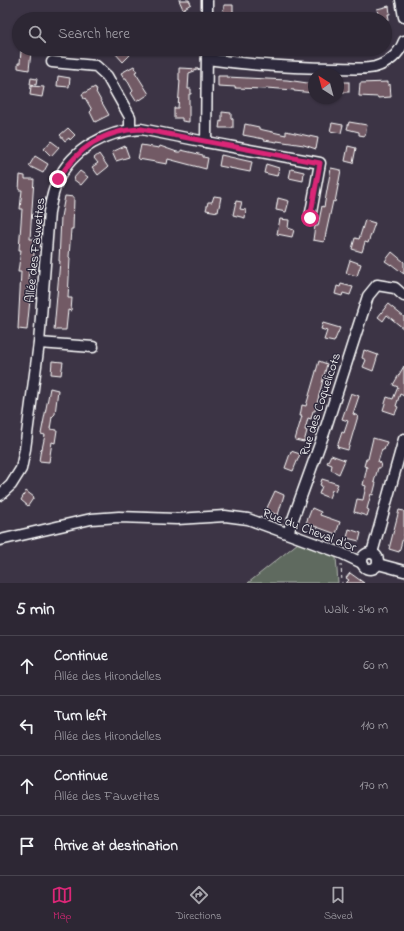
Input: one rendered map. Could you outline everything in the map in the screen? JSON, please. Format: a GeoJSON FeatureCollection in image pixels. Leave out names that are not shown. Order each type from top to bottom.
{"type":"FeatureCollection","features":[{"type":"Feature","properties":{"kind":"street"},"geometry":{"type":"LineString","coordinates":[[207,0],[208,12]]}},
{"type":"Feature","properties":{"kind":"street"},"geometry":{"type":"LineString","coordinates":[[401,0],[404,17]]}},
{"type":"Feature","properties":{"kind":"street"},"geometry":{"type":"LineString","coordinates":[[212,56],[226,62],[317,68],[370,68],[384,63],[394,57],[402,47],[404,41]]}},
{"type":"Feature","properties":{"kind":"street"},"geometry":{"type":"LineString","coordinates":[[206,142],[207,56]]}},
{"type":"Feature","properties":{"kind":"street"},"geometry":{"type":"LineString","coordinates":[[52,62],[96,66],[107,76],[130,117],[130,129]]}},
{"type":"Feature","properties":{"kind":"street","name":"Allée des Fauvettes"},"geometry":{"type":"LineString","coordinates":[[0,495],[12,485],[21,469],[25,450],[39,343],[49,212],[52,198],[58,179],[68,164],[79,153],[95,141],[110,134],[130,129],[141,129],[320,163],[310,218]]}},
{"type":"Feature","properties":{"kind":"street","name":"Rue des Coquelicots"},"geometry":{"type":"LineString","coordinates":[[288,532],[325,430],[368,296],[377,285],[394,288],[404,296]]}},
{"type":"Feature","properties":{"kind":"street"},"geometry":{"type":"LineString","coordinates":[[39,343],[93,347]]}},
{"type":"Feature","properties":{"kind":"street"},"geometry":{"type":"LineString","coordinates":[[372,553],[404,439]]}},
{"type":"Feature","properties":{"kind":"street","name":"Rue du Cheval d'Or"},"geometry":{"type":"LineString","coordinates":[[0,540],[91,519],[119,517],[177,519],[225,516],[248,519],[288,532],[362,563]]}},
{"type":"Feature","properties":{"kind":"street"},"geometry":{"type":"LineString","coordinates":[[372,553],[377,557],[378,564],[375,568],[369,570],[364,568],[362,559],[366,554],[372,553]]}},
{"type":"Feature","properties":{"kind":"street"},"geometry":{"type":"LineString","coordinates":[[378,564],[404,571]]}},
{"type":"Feature","properties":{"kind":"path"},"geometry":{"type":"LineString","coordinates":[[341,553],[342,583]]}},
{"type":"Feature","properties":{"kind":"green space"},"geometry":{"type":"Polygon","coordinates":[[[298,543],[336,557],[338,583],[248,583],[298,543]]]}},
{"type":"Feature","properties":{"kind":"building"},"geometry":{"type":"Polygon","coordinates":[[[179,0],[189,0],[191,4],[183,9],[179,0]]]}},
{"type":"Feature","properties":{"kind":"building"},"geometry":{"type":"Polygon","coordinates":[[[224,5],[233,5],[233,12],[223,12],[224,5]]]}},
{"type":"Feature","properties":{"kind":"building"},"geometry":{"type":"Polygon","coordinates":[[[389,6],[390,12],[378,12],[377,9],[389,6]]]}},
{"type":"Feature","properties":{"kind":"building"},"geometry":{"type":"Polygon","coordinates":[[[21,56],[31,56],[29,70],[18,68],[18,63],[20,63],[21,56]]]}},
{"type":"Feature","properties":{"kind":"building"},"geometry":{"type":"Polygon","coordinates":[[[118,56],[129,56],[123,62],[118,56]]]}},
{"type":"Feature","properties":{"kind":"building"},"geometry":{"type":"Polygon","coordinates":[[[134,66],[137,71],[135,72],[149,94],[136,101],[131,93],[133,91],[126,78],[124,78],[121,73],[134,66]]]}},
{"type":"Feature","properties":{"kind":"building"},"geometry":{"type":"Polygon","coordinates":[[[179,68],[200,69],[189,73],[188,89],[191,89],[191,94],[189,94],[189,122],[182,121],[182,118],[174,118],[174,108],[178,108],[180,80],[179,68]]]}},
{"type":"Feature","properties":{"kind":"building"},"geometry":{"type":"Polygon","coordinates":[[[58,76],[70,78],[69,87],[57,86],[58,76]]]}},
{"type":"Feature","properties":{"kind":"building"},"geometry":{"type":"Polygon","coordinates":[[[218,76],[287,80],[308,83],[308,92],[266,88],[235,88],[236,87],[218,86],[218,76]]]}},
{"type":"Feature","properties":{"kind":"building"},"geometry":{"type":"Polygon","coordinates":[[[31,78],[37,79],[36,85],[30,84],[31,78]]]}},
{"type":"Feature","properties":{"kind":"building"},"geometry":{"type":"Polygon","coordinates":[[[344,82],[349,82],[349,92],[344,92],[344,82]]]}},
{"type":"Feature","properties":{"kind":"building"},"geometry":{"type":"Polygon","coordinates":[[[388,82],[388,86],[390,84],[391,97],[378,98],[359,96],[360,83],[388,82]]]}},
{"type":"Feature","properties":{"kind":"building"},"geometry":{"type":"Polygon","coordinates":[[[31,86],[44,87],[42,97],[30,95],[31,86]]]}},
{"type":"Feature","properties":{"kind":"building"},"geometry":{"type":"Polygon","coordinates":[[[95,87],[96,92],[109,115],[95,122],[90,112],[92,110],[82,94],[95,87]]]}},
{"type":"Feature","properties":{"kind":"building"},"geometry":{"type":"Polygon","coordinates":[[[222,112],[231,113],[233,128],[219,128],[220,121],[222,122],[222,112]]]}},
{"type":"Feature","properties":{"kind":"building"},"geometry":{"type":"Polygon","coordinates":[[[349,122],[367,125],[365,136],[359,135],[359,132],[347,129],[349,122]]]}},
{"type":"Feature","properties":{"kind":"building"},"geometry":{"type":"Polygon","coordinates":[[[332,123],[343,125],[341,133],[330,131],[332,123]]]}},
{"type":"Feature","properties":{"kind":"building"},"geometry":{"type":"Polygon","coordinates":[[[245,124],[259,127],[259,129],[286,135],[286,131],[318,138],[316,149],[304,145],[264,140],[243,135],[245,124]]]}},
{"type":"Feature","properties":{"kind":"building"},"geometry":{"type":"Polygon","coordinates":[[[68,128],[75,135],[70,140],[69,138],[65,141],[60,135],[68,128]]]}},
{"type":"Feature","properties":{"kind":"building"},"geometry":{"type":"Polygon","coordinates":[[[51,141],[59,147],[51,156],[44,149],[51,141]]]}},
{"type":"Feature","properties":{"kind":"building"},"geometry":{"type":"Polygon","coordinates":[[[141,145],[159,148],[160,146],[177,152],[181,152],[181,150],[203,155],[203,157],[208,158],[206,169],[168,159],[167,164],[138,159],[141,145]]]}},
{"type":"Feature","properties":{"kind":"building"},"geometry":{"type":"Polygon","coordinates":[[[125,146],[129,157],[116,161],[112,152],[125,146]]]}},
{"type":"Feature","properties":{"kind":"building"},"geometry":{"type":"Polygon","coordinates":[[[348,146],[356,148],[353,163],[345,161],[348,146]]]}},
{"type":"Feature","properties":{"kind":"building"},"geometry":{"type":"Polygon","coordinates":[[[99,154],[108,167],[98,175],[92,167],[98,163],[94,158],[99,154]]]}},
{"type":"Feature","properties":{"kind":"building"},"geometry":{"type":"Polygon","coordinates":[[[221,155],[252,162],[250,172],[219,166],[221,155]]]}},
{"type":"Feature","properties":{"kind":"building"},"geometry":{"type":"Polygon","coordinates":[[[35,156],[48,164],[43,173],[29,166],[35,156]]]}},
{"type":"Feature","properties":{"kind":"building"},"geometry":{"type":"Polygon","coordinates":[[[266,164],[279,168],[277,176],[264,173],[266,164]]]}},
{"type":"Feature","properties":{"kind":"building"},"geometry":{"type":"Polygon","coordinates":[[[331,168],[341,170],[335,202],[333,201],[324,242],[313,240],[315,226],[318,226],[322,206],[324,207],[331,168]]]}},
{"type":"Feature","properties":{"kind":"building"},"geometry":{"type":"Polygon","coordinates":[[[291,169],[304,172],[303,181],[289,178],[291,169]]]}},
{"type":"Feature","properties":{"kind":"building"},"geometry":{"type":"Polygon","coordinates":[[[80,171],[88,177],[81,185],[73,179],[80,171]]]}},
{"type":"Feature","properties":{"kind":"building"},"geometry":{"type":"Polygon","coordinates":[[[20,175],[25,176],[25,179],[34,179],[30,239],[35,239],[33,268],[29,268],[28,279],[32,279],[27,330],[18,329],[21,272],[18,272],[21,250],[19,250],[22,209],[20,209],[22,190],[19,190],[20,175]]]}},
{"type":"Feature","properties":{"kind":"building"},"geometry":{"type":"Polygon","coordinates":[[[65,196],[74,197],[73,229],[71,229],[69,257],[68,298],[72,298],[71,311],[68,310],[66,330],[54,330],[60,261],[61,217],[65,196]]]}},
{"type":"Feature","properties":{"kind":"building"},"geometry":{"type":"Polygon","coordinates":[[[214,196],[221,197],[218,212],[206,210],[208,202],[212,202],[214,196]]]}},
{"type":"Feature","properties":{"kind":"building"},"geometry":{"type":"Polygon","coordinates":[[[278,198],[289,201],[286,212],[276,210],[278,198]]]}},
{"type":"Feature","properties":{"kind":"building"},"geometry":{"type":"Polygon","coordinates":[[[236,201],[242,202],[240,209],[246,210],[245,218],[233,215],[236,201]]]}},
{"type":"Feature","properties":{"kind":"building"},"geometry":{"type":"Polygon","coordinates":[[[280,219],[289,220],[288,228],[294,230],[292,237],[277,234],[280,219]]]}},
{"type":"Feature","properties":{"kind":"building"},"geometry":{"type":"Polygon","coordinates":[[[365,220],[375,223],[368,243],[365,242],[362,252],[352,249],[355,238],[359,239],[365,220]]]}},
{"type":"Feature","properties":{"kind":"building"},"geometry":{"type":"Polygon","coordinates":[[[392,252],[404,262],[404,274],[385,261],[392,252]]]}},
{"type":"Feature","properties":{"kind":"building"},"geometry":{"type":"Polygon","coordinates":[[[350,260],[361,264],[357,276],[346,273],[350,260]]]}},
{"type":"Feature","properties":{"kind":"building"},"geometry":{"type":"Polygon","coordinates":[[[341,284],[353,287],[350,295],[343,293],[342,296],[335,294],[337,286],[340,287],[341,284]]]}},
{"type":"Feature","properties":{"kind":"building"},"geometry":{"type":"Polygon","coordinates":[[[388,304],[404,317],[404,329],[387,315],[383,321],[378,317],[388,304]]]}},
{"type":"Feature","properties":{"kind":"building"},"geometry":{"type":"Polygon","coordinates":[[[323,323],[340,328],[334,342],[324,340],[327,331],[321,329],[323,323]]]}},
{"type":"Feature","properties":{"kind":"building"},"geometry":{"type":"Polygon","coordinates":[[[364,350],[378,355],[373,371],[363,367],[366,360],[362,358],[364,350]]]}},
{"type":"Feature","properties":{"kind":"building"},"geometry":{"type":"Polygon","coordinates":[[[52,361],[63,362],[61,375],[51,374],[52,361]]]}},
{"type":"Feature","properties":{"kind":"building"},"geometry":{"type":"Polygon","coordinates":[[[319,361],[327,364],[315,411],[313,411],[311,419],[308,418],[304,442],[295,440],[302,416],[300,416],[302,405],[306,406],[319,361]]]}},
{"type":"Feature","properties":{"kind":"building"},"geometry":{"type":"Polygon","coordinates":[[[404,366],[404,396],[400,394],[396,406],[398,407],[395,414],[383,410],[387,397],[393,399],[398,387],[393,385],[404,366]]]}},
{"type":"Feature","properties":{"kind":"building"},"geometry":{"type":"Polygon","coordinates":[[[50,388],[58,390],[55,414],[52,417],[50,429],[57,430],[55,443],[52,442],[49,462],[39,461],[45,435],[41,434],[50,388]]]}},
{"type":"Feature","properties":{"kind":"building"},"geometry":{"type":"Polygon","coordinates":[[[351,393],[359,396],[353,414],[358,416],[348,450],[337,447],[342,432],[344,433],[348,421],[342,419],[351,393]]]}},
{"type":"Feature","properties":{"kind":"building"},"geometry":{"type":"Polygon","coordinates":[[[373,438],[387,442],[384,450],[382,449],[378,462],[381,463],[380,468],[378,468],[374,482],[376,483],[373,495],[371,494],[367,509],[369,510],[367,516],[354,512],[357,499],[363,500],[366,486],[363,485],[367,467],[364,466],[366,459],[368,459],[373,438]]]}},
{"type":"Feature","properties":{"kind":"building"},"geometry":{"type":"Polygon","coordinates":[[[291,451],[300,454],[293,471],[285,468],[291,451]]]}},
{"type":"Feature","properties":{"kind":"building"},"geometry":{"type":"Polygon","coordinates":[[[331,455],[345,460],[339,474],[331,470],[332,465],[327,463],[331,455]]]}},
{"type":"Feature","properties":{"kind":"building"},"geometry":{"type":"Polygon","coordinates":[[[322,479],[338,484],[335,491],[332,490],[329,498],[319,494],[322,486],[320,485],[322,479]]]}},
{"type":"Feature","properties":{"kind":"building"},"geometry":{"type":"Polygon","coordinates":[[[26,491],[34,497],[28,506],[21,500],[26,491]]]}},
{"type":"Feature","properties":{"kind":"building"},"geometry":{"type":"Polygon","coordinates":[[[275,491],[284,495],[278,515],[266,510],[275,491]]]}},
{"type":"Feature","properties":{"kind":"building"},"geometry":{"type":"Polygon","coordinates":[[[312,508],[321,512],[320,515],[340,522],[336,534],[306,523],[312,508]]]}},
{"type":"Feature","properties":{"kind":"building"},"geometry":{"type":"Polygon","coordinates":[[[399,510],[404,511],[404,534],[399,552],[389,549],[399,510]]]}},
{"type":"Feature","properties":{"kind":"building"},"geometry":{"type":"Polygon","coordinates":[[[349,529],[361,533],[359,541],[347,538],[349,529]]]}},
{"type":"Feature","properties":{"kind":"building"},"geometry":{"type":"Polygon","coordinates":[[[350,573],[364,583],[346,583],[349,580],[346,578],[350,573]]]}},
{"type":"Feature","properties":{"kind":"route"},"geometry":{"type":"LineString","coordinates":[[58,179],[68,164],[79,153],[95,141],[110,134],[130,129],[141,129],[320,163],[310,218]]}}]}
